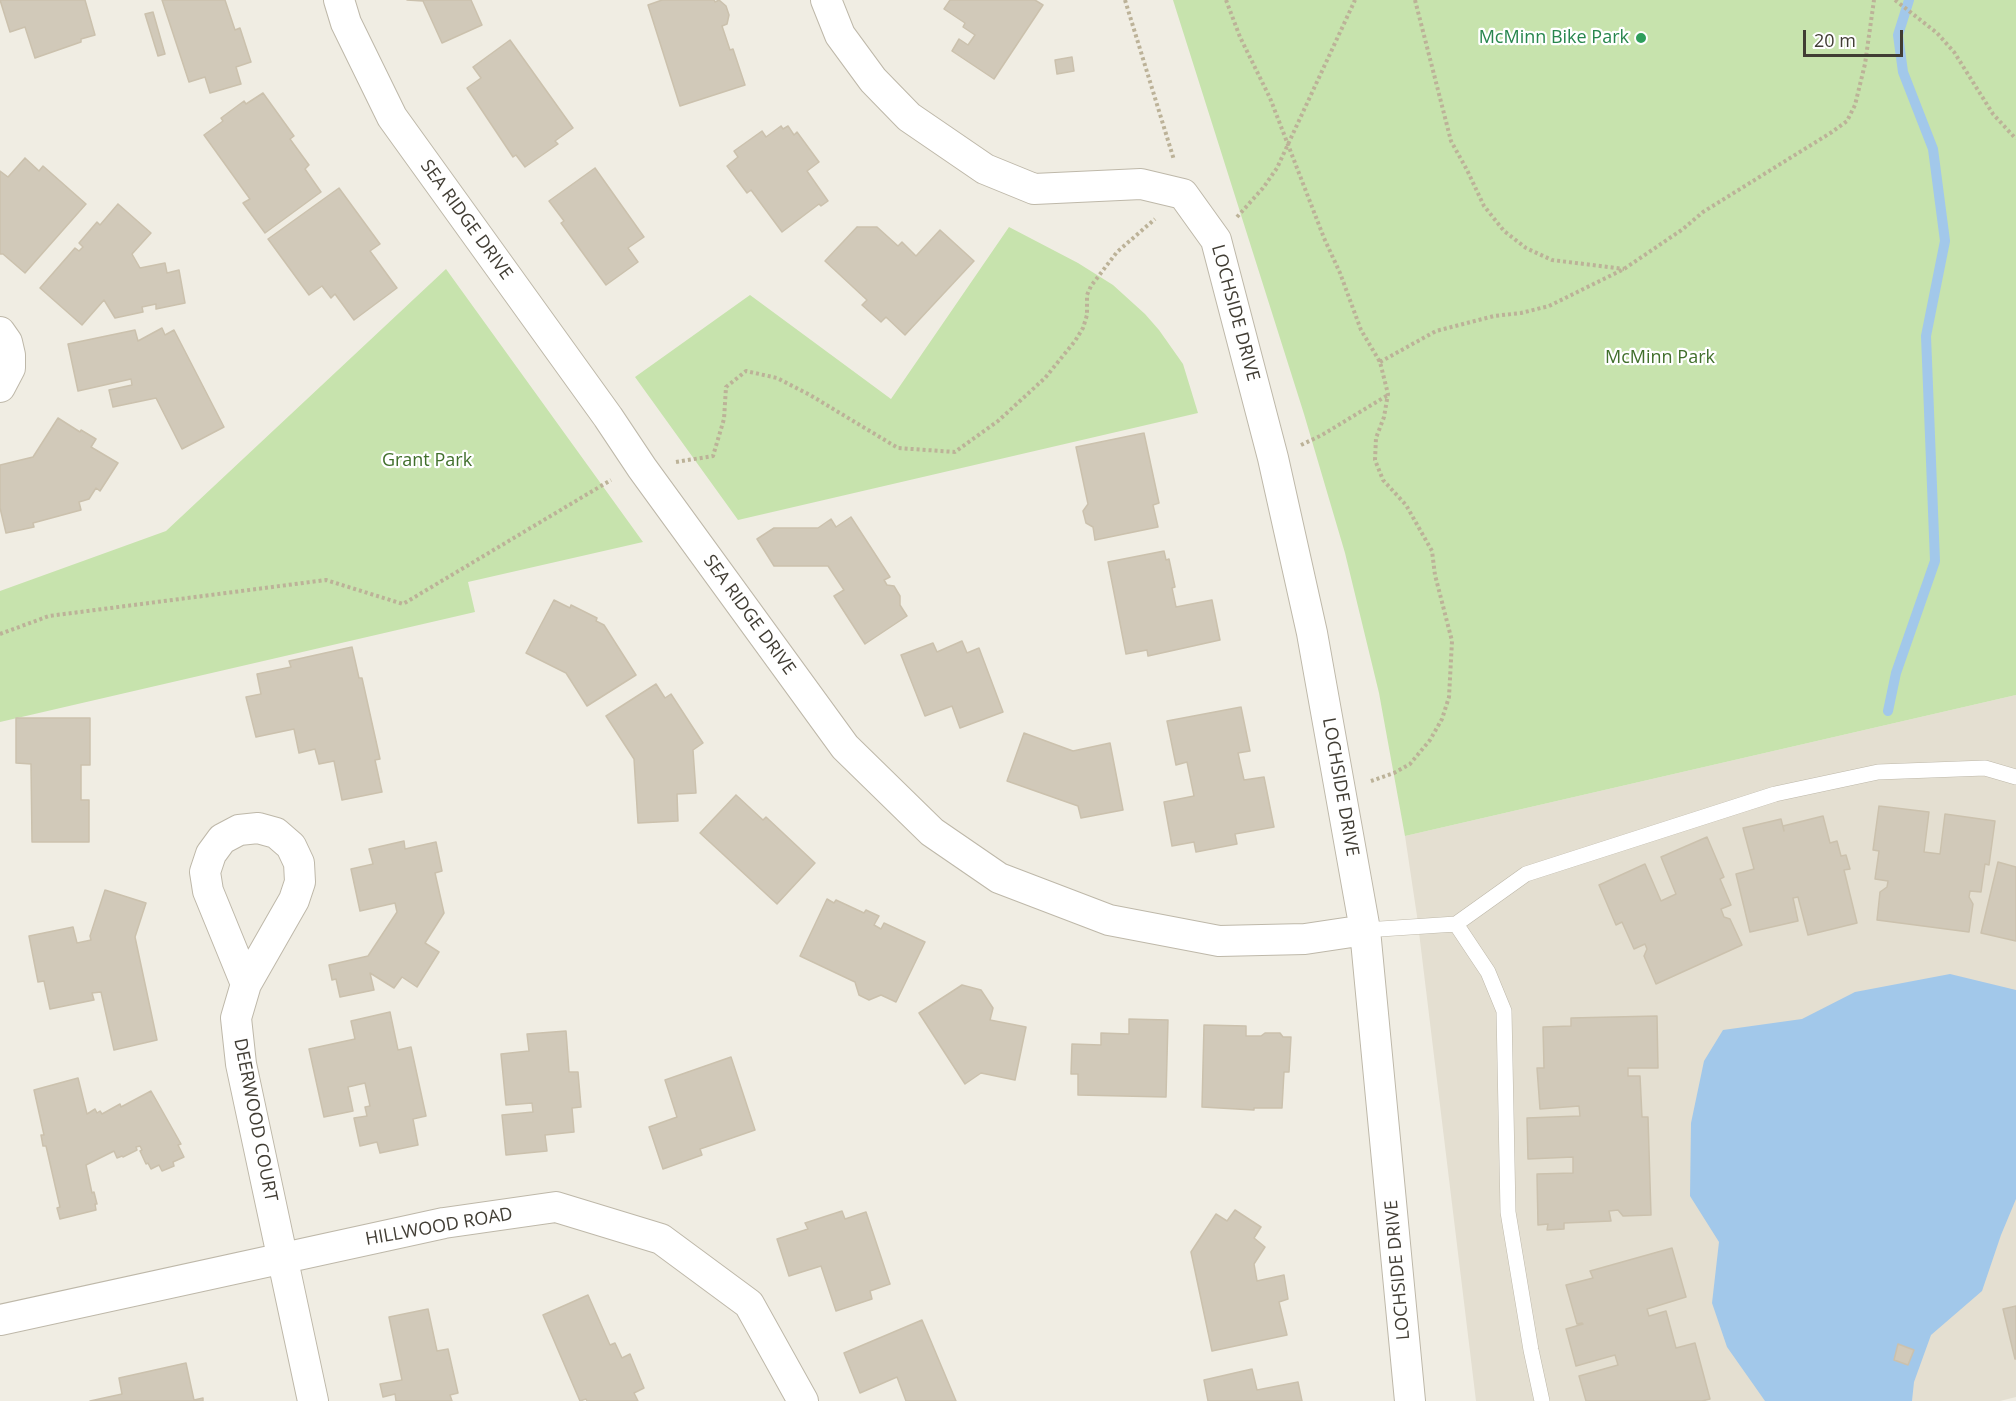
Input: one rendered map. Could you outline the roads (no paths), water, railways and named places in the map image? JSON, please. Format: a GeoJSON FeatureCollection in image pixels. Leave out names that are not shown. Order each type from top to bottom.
{"type":"FeatureCollection","features":[{"type":"Feature","properties":{"kind":"street","name":"SEA RIDGE DRIVE"},"geometry":{"type":"LineString","coordinates":[[339,0],[346,23],[392,117],[608,417],[642,468],[845,747],[932,832],[999,878],[1109,920],[1219,941],[1305,939],[1365,930]]}},
{"type":"Feature","properties":{"kind":"street","name":"LOCHSIDE DRIVE"},"geometry":{"type":"LineString","coordinates":[[826,0],[840,35],[873,80],[909,117],[985,169],[1034,189],[1141,184],[1184,194],[1216,240],[1272,458],[1312,633],[1342,791],[1365,930],[1410,1401]]}},
{"type":"Feature","properties":{"kind":"street"},"geometry":{"type":"LineString","coordinates":[[0,333],[7,342],[10,368],[0,387]]}},
{"type":"Feature","properties":{"kind":"street","name":"DEERWOOD COURT"},"geometry":{"type":"LineString","coordinates":[[246,984],[208,891],[205,872],[210,854],[222,839],[239,830],[258,828],[276,833],[291,846],[299,863],[300,882],[294,900],[246,984],[236,1018],[240,1052],[313,1401]]}},
{"type":"Feature","properties":{"kind":"street","name":"HILLWOOD ROAD"},"geometry":{"type":"LineString","coordinates":[[0,1320],[444,1223],[556,1207],[661,1239],[749,1304],[803,1401]]}},
{"type":"Feature","properties":{"kind":"lane"},"geometry":{"type":"LineString","coordinates":[[1365,930],[1456,924],[1526,874],[1775,794],[1878,772],[1985,768],[2016,777]]}},
{"type":"Feature","properties":{"kind":"lane"},"geometry":{"type":"LineString","coordinates":[[1456,924],[1488,972],[1504,1011],[1509,1212],[1531,1350],[1542,1401]]}},
{"type":"Feature","properties":{"kind":"water"},"geometry":{"type":"Polygon","coordinates":[[[1950,974],[2016,990],[2016,1199],[1982,1291],[1931,1335],[1914,1382],[1912,1401],[1765,1401],[1727,1347],[1712,1303],[1719,1242],[1690,1196],[1691,1123],[1704,1061],[1723,1030],[1802,1019],[1855,992],[1950,974]]]}},
{"type":"Feature","properties":{"kind":"waterway"},"geometry":{"type":"LineString","coordinates":[[1888,711],[1896,673],[1935,561],[1926,336],[1945,241],[1933,149],[1903,72],[1898,35],[1909,0]]}},
{"type":"Feature","properties":{"kind":"place","name":"McMinn Bike Park"},"geometry":{"type":"Point","coordinates":[1641,38]}},
{"type":"Feature","properties":{"kind":"park label","name":"McMinn Park"},"geometry":{"type":"Point","coordinates":[1660,358]}},
{"type":"Feature","properties":{"kind":"park label","name":"Grant Park"},"geometry":{"type":"Point","coordinates":[427,461]}}]}
